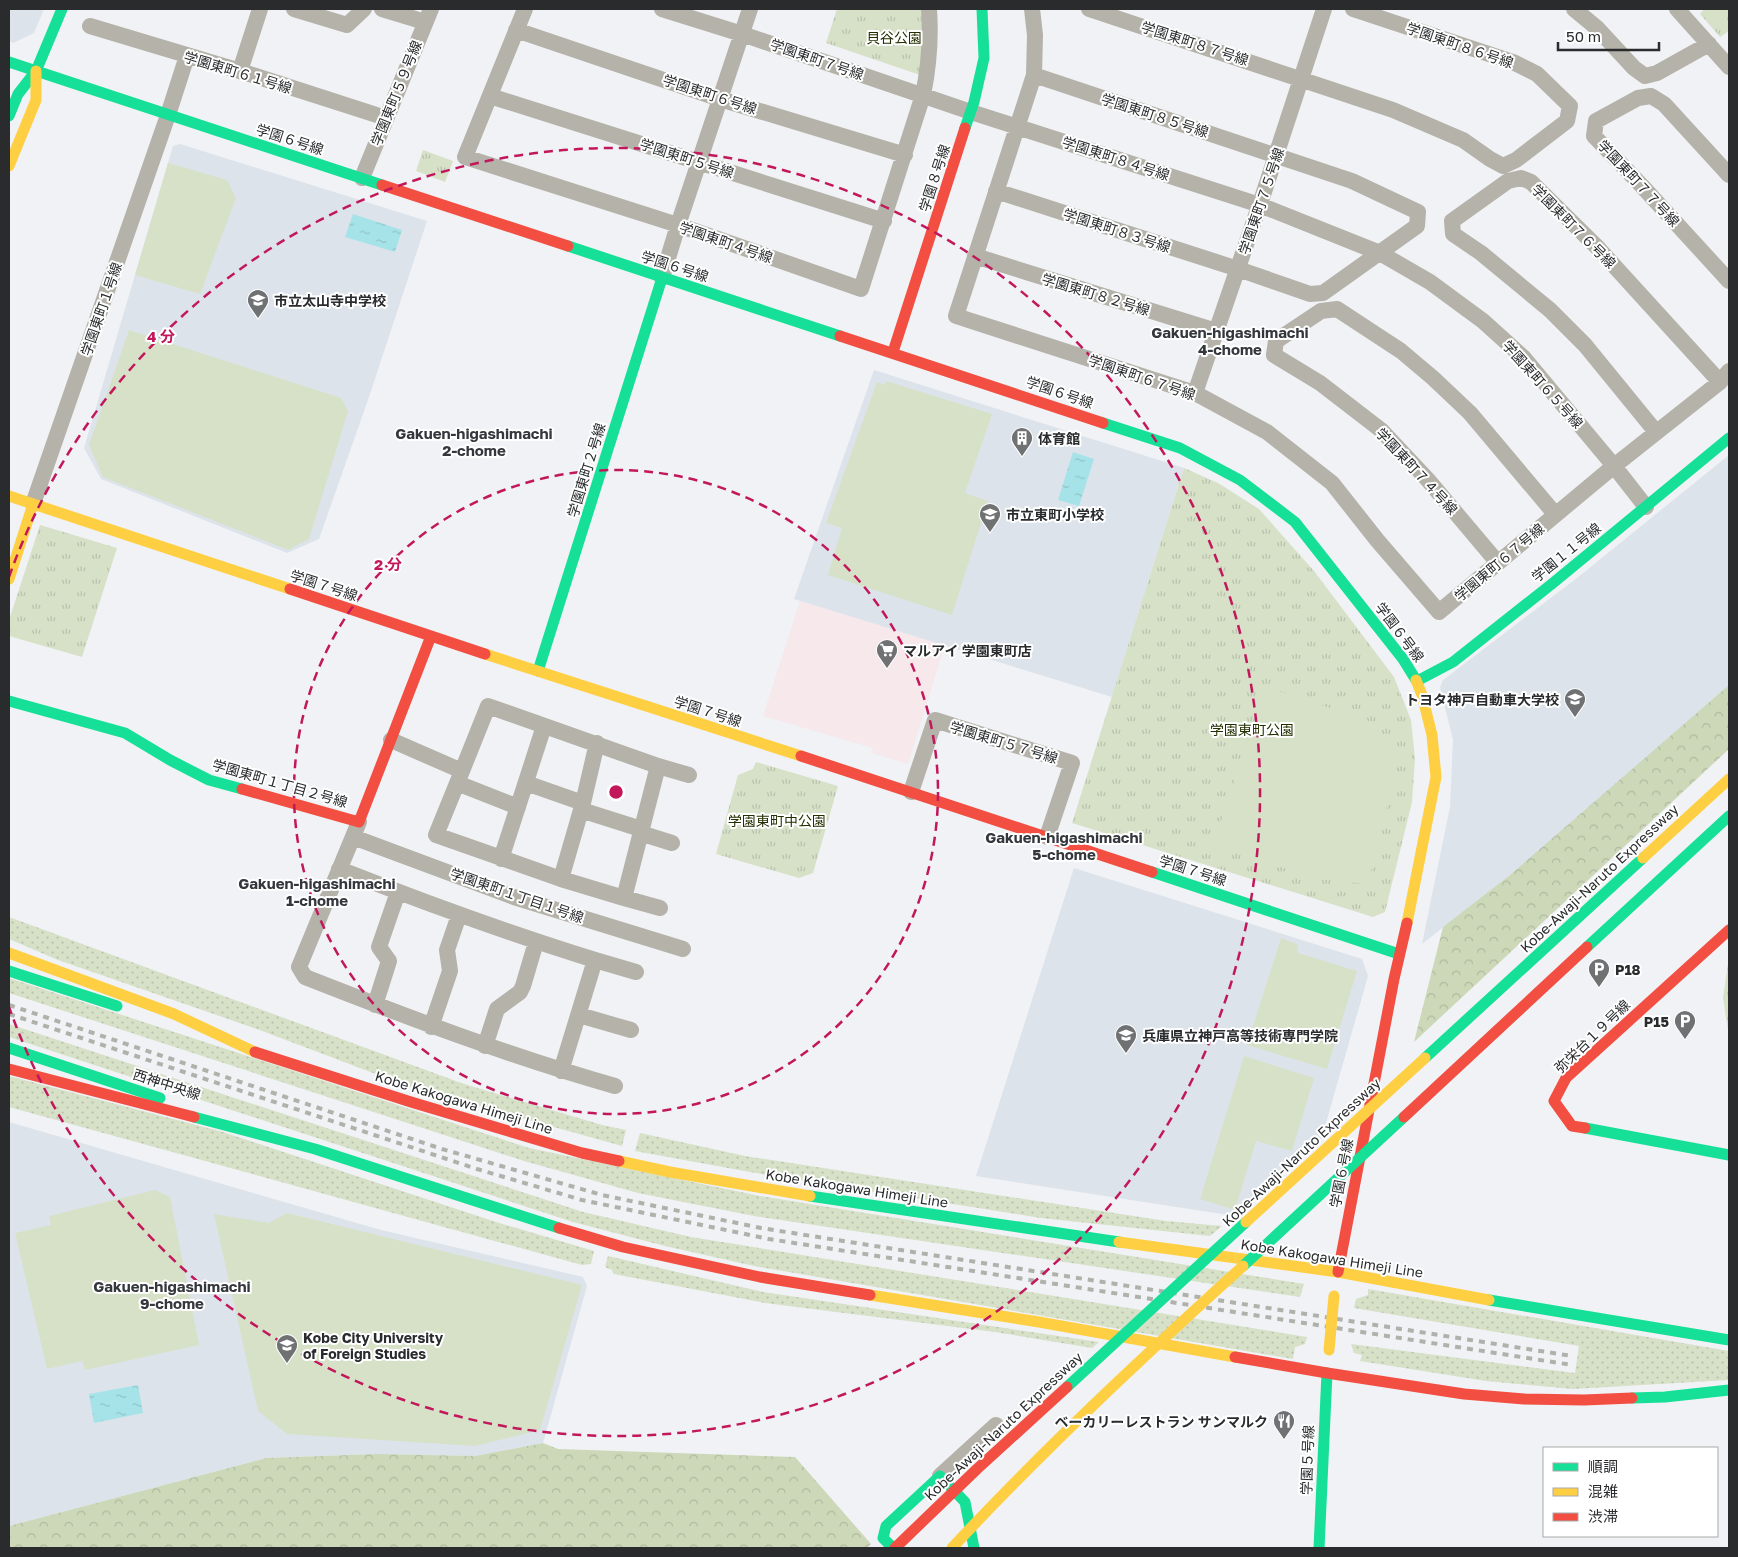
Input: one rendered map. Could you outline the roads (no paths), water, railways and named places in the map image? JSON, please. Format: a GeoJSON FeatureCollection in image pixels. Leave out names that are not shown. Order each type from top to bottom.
{"type":"FeatureCollection","features":[{"type":"Feature","properties":{"kind":"main road"},"geometry":{"type":"LineString","coordinates":[[9,116],[18,94],[36,71],[62,9]]}},
{"type":"Feature","properties":{"kind":"main road","name":"学園８号線"},"geometry":{"type":"LineString","coordinates":[[893,352],[971,112],[984,58],[982,9]]}},
{"type":"Feature","properties":{"kind":"main road","name":"学園６号線"},"geometry":{"type":"LineString","coordinates":[[9,62],[1180,448],[1240,480],[1295,522],[1403,658],[1417,681],[1432,735],[1436,777],[1405,934],[1399,954],[1336,1284],[1329,1350]]}},
{"type":"Feature","properties":{"kind":"main road"},"geometry":{"type":"LineString","coordinates":[[9,166],[36,100],[36,71]]}},
{"type":"Feature","properties":{"kind":"main road","name":"学園東町２号線"},"geometry":{"type":"LineString","coordinates":[[538,671],[662,278]]}},
{"type":"Feature","properties":{"kind":"main road","name":"学園１１号線"},"geometry":{"type":"LineString","coordinates":[[1417,681],[1453,662],[1729,438]]}},
{"type":"Feature","properties":{"kind":"main road","name":"学園７号線"},"geometry":{"type":"LineString","coordinates":[[9,496],[1399,954]]}},
{"type":"Feature","properties":{"kind":"main road"},"geometry":{"type":"LineString","coordinates":[[9,578],[33,504]]}},
{"type":"Feature","properties":{"kind":"main road","name":"学園東町１丁目２号線"},"geometry":{"type":"LineString","coordinates":[[9,702],[125,733],[170,760],[209,780],[359,822],[431,636]]}},
{"type":"Feature","properties":{"kind":"main road","name":"Kobe-Awaji-Naruto Expressway"},"geometry":{"type":"LineString","coordinates":[[895,1548],[984,1463],[1729,779]]}},
{"type":"Feature","properties":{"kind":"main road"},"geometry":{"type":"LineString","coordinates":[[952,1548],[991,1506],[1106,1392],[1729,816]]}},
{"type":"Feature","properties":{"kind":"main road","name":"弥栄台１９号線"},"geometry":{"type":"LineString","coordinates":[[1729,930],[1566,1078],[1554,1101],[1572,1126],[1729,1155]]}},
{"type":"Feature","properties":{"kind":"main road","name":"Kobe Kakogawa Himeji Line"},"geometry":{"type":"LineString","coordinates":[[9,953],[174,1014],[246,1049],[495,1128],[582,1153],[670,1172],[1051,1233],[1336,1284],[1540,1310],[1729,1340]]}},
{"type":"Feature","properties":{"kind":"main road"},"geometry":{"type":"LineString","coordinates":[[9,970],[128,1010]]}},
{"type":"Feature","properties":{"kind":"main road"},"geometry":{"type":"LineString","coordinates":[[146,1016],[246,1049]]}},
{"type":"Feature","properties":{"kind":"main road","name":"西神中央線"},"geometry":{"type":"LineString","coordinates":[[9,1048],[315,1149]]}},
{"type":"Feature","properties":{"kind":"main road"},"geometry":{"type":"LineString","coordinates":[[9,1069],[315,1149],[524,1218],[623,1247],[760,1277],[1038,1322],[1327,1374],[1464,1394],[1524,1399],[1574,1400],[1644,1398],[1729,1390]]}},
{"type":"Feature","properties":{"kind":"main road","name":"学園５号線"},"geometry":{"type":"LineString","coordinates":[[1319,1548],[1329,1350]]}},
{"type":"Feature","properties":{"kind":"main road"},"geometry":{"type":"LineString","coordinates":[[895,1548],[882,1538],[886,1526],[940,1476],[965,1502],[974,1548]]}},
{"type":"Feature","properties":{"kind":"street"},"geometry":{"type":"LineString","coordinates":[[240,71],[260,9]]}},
{"type":"Feature","properties":{"kind":"street"},"geometry":{"type":"LineString","coordinates":[[294,9],[346,25],[364,9]]}},
{"type":"Feature","properties":{"kind":"street"},"geometry":{"type":"LineString","coordinates":[[382,9],[428,16]]}},
{"type":"Feature","properties":{"kind":"street","name":"学園東町４号線"},"geometry":{"type":"LineString","coordinates":[[525,9],[465,157],[678,225],[861,289],[906,155],[923,95],[928,72],[929,9]]}},
{"type":"Feature","properties":{"kind":"street","name":"学園東町７号線"},"geometry":{"type":"LineString","coordinates":[[662,9],[742,34],[971,112]]}},
{"type":"Feature","properties":{"kind":"street"},"geometry":{"type":"LineString","coordinates":[[662,278],[750,9]]}},
{"type":"Feature","properties":{"kind":"street","name":"学園東町６７号線"},"geometry":{"type":"LineString","coordinates":[[1032,9],[1035,35],[1034,74],[956,316],[1195,393],[1267,432],[1332,483],[1439,612],[1724,376]]}},
{"type":"Feature","properties":{"kind":"street","name":"学園東町８７号線"},"geometry":{"type":"LineString","coordinates":[[1089,9],[1301,78]]}},
{"type":"Feature","properties":{"kind":"street","name":"学園東町７５号線"},"geometry":{"type":"LineString","coordinates":[[1195,393],[1260,205],[1324,9]]}},
{"type":"Feature","properties":{"kind":"street","name":"学園東町８６号線"},"geometry":{"type":"LineString","coordinates":[[1301,78],[1393,110],[1448,133],[1463,140],[1503,166],[1516,160],[1567,121],[1570,106],[1537,74],[1513,62],[1353,9]]}},
{"type":"Feature","properties":{"kind":"street"},"geometry":{"type":"LineString","coordinates":[[1574,9],[1597,28],[1634,68],[1645,76],[1657,73],[1709,44]]}},
{"type":"Feature","properties":{"kind":"street"},"geometry":{"type":"LineString","coordinates":[[1683,11],[1729,67]]}},
{"type":"Feature","properties":{"kind":"street","name":"学園東町５９号線"},"geometry":{"type":"LineString","coordinates":[[362,178],[428,16]]}},
{"type":"Feature","properties":{"kind":"street","name":"学園東町６１号線"},"geometry":{"type":"LineString","coordinates":[[90,26],[110,26],[187,56],[386,118]]}},
{"type":"Feature","properties":{"kind":"street","name":"学園東町６号線"},"geometry":{"type":"LineString","coordinates":[[516,30],[720,98],[906,155]]}},
{"type":"Feature","properties":{"kind":"street","name":"学園東町１号線"},"geometry":{"type":"LineString","coordinates":[[33,504],[187,56]]}},
{"type":"Feature","properties":{"kind":"street","name":"学園東町８５号線"},"geometry":{"type":"LineString","coordinates":[[1034,74],[1352,180],[1418,212],[1417,226],[1380,253]]}},
{"type":"Feature","properties":{"kind":"street","name":"学園東町５号線"},"geometry":{"type":"LineString","coordinates":[[490,96],[884,222]]}},
{"type":"Feature","properties":{"kind":"street","name":"学園東町７７号線"},"geometry":{"type":"LineString","coordinates":[[1729,175],[1664,104],[1651,96],[1638,98],[1596,121],[1594,136],[1729,281]]}},
{"type":"Feature","properties":{"kind":"street","name":"学園東町８４号線"},"geometry":{"type":"LineString","coordinates":[[971,112],[1019,122],[1260,205]]}},
{"type":"Feature","properties":{"kind":"street","name":"学園東町７６号線"},"geometry":{"type":"LineString","coordinates":[[1656,432],[1586,345],[1550,310],[1511,277],[1453,234],[1452,220],[1508,181],[1521,178],[1531,182],[1724,376]]}},
{"type":"Feature","properties":{"kind":"street","name":"学園東町８３号線"},"geometry":{"type":"LineString","coordinates":[[996,192],[1238,269],[1310,294],[1323,293],[1380,253]]}},
{"type":"Feature","properties":{"kind":"street","name":"学園東町６５号線"},"geometry":{"type":"LineString","coordinates":[[1260,205],[1380,253],[1430,282],[1490,327],[1524,358],[1646,507]]}},
{"type":"Feature","properties":{"kind":"street","name":"学園東町８２号線"},"geometry":{"type":"LineString","coordinates":[[975,256],[1216,332]]}},
{"type":"Feature","properties":{"kind":"street","name":"学園東町７４号線"},"geometry":{"type":"LineString","coordinates":[[1498,563],[1434,487],[1381,430],[1320,383],[1274,355],[1276,341],[1321,311],[1337,309],[1401,351],[1433,378],[1470,413],[1555,514]]}},
{"type":"Feature","properties":{"kind":"street"},"geometry":{"type":"LineString","coordinates":[[660,908],[561,879],[436,835],[488,706],[658,766],[690,775]]}},
{"type":"Feature","properties":{"kind":"street","name":"学園東町５７号線"},"geometry":{"type":"LineString","coordinates":[[911,792],[935,720],[1072,763],[1048,837]]}},
{"type":"Feature","properties":{"kind":"street"},"geometry":{"type":"LineString","coordinates":[[501,859],[544,726]]}},
{"type":"Feature","properties":{"kind":"street"},"geometry":{"type":"LineString","coordinates":[[391,740],[518,807]]}},
{"type":"Feature","properties":{"kind":"street"},"geometry":{"type":"LineString","coordinates":[[561,879],[582,806],[597,743]]}},
{"type":"Feature","properties":{"kind":"street"},"geometry":{"type":"LineString","coordinates":[[624,898],[658,766]]}},
{"type":"Feature","properties":{"kind":"street"},"geometry":{"type":"LineString","coordinates":[[526,783],[672,843]]}},
{"type":"Feature","properties":{"kind":"street"},"geometry":{"type":"LineString","coordinates":[[359,822],[299,967],[304,977],[485,1046],[561,1071],[615,1086]]}},
{"type":"Feature","properties":{"kind":"street","name":"学園東町１丁目１号線"},"geometry":{"type":"LineString","coordinates":[[352,837],[514,897],[683,949]]}},
{"type":"Feature","properties":{"kind":"street"},"geometry":{"type":"LineString","coordinates":[[339,869],[536,942],[636,972]]}},
{"type":"Feature","properties":{"kind":"street"},"geometry":{"type":"LineString","coordinates":[[376,1005],[389,961],[379,947],[398,892]]}},
{"type":"Feature","properties":{"kind":"street"},"geometry":{"type":"LineString","coordinates":[[431,1027],[450,972],[447,950],[459,915]]}},
{"type":"Feature","properties":{"kind":"street"},"geometry":{"type":"LineString","coordinates":[[485,1046],[496,1009],[520,992],[523,986],[536,942]]}},
{"type":"Feature","properties":{"kind":"street"},"geometry":{"type":"LineString","coordinates":[[561,1071],[595,960]]}},
{"type":"Feature","properties":{"kind":"street"},"geometry":{"type":"LineString","coordinates":[[579,1015],[631,1030]]}},
{"type":"Feature","properties":{"kind":"street"},"geometry":{"type":"LineString","coordinates":[[940,1476],[996,1425]]}},
{"type":"Feature","properties":{"kind":"water"},"geometry":{"type":"Polygon","coordinates":[[[353,214],[402,230],[395,252],[345,237],[353,214]]]}},
{"type":"Feature","properties":{"kind":"water"},"geometry":{"type":"Polygon","coordinates":[[[1073,452],[1094,459],[1079,506],[1058,500],[1073,452]]]}},
{"type":"Feature","properties":{"kind":"water"},"geometry":{"type":"Polygon","coordinates":[[[138,1385],[143,1413],[94,1423],[89,1394],[138,1385]]]}},
{"type":"Feature","properties":{"kind":"railway"},"geometry":{"type":"LineString","coordinates":[[9,1005],[442,1149],[602,1195],[761,1228],[1572,1356]]}},
{"type":"Feature","properties":{"kind":"railway"},"geometry":{"type":"LineString","coordinates":[[9,1014],[477,1169],[582,1200],[769,1239],[1572,1365]]}},
{"type":"Feature","properties":{"kind":"place","name":"市立太山寺中学校"},"geometry":{"type":"Point","coordinates":[258,319]}},
{"type":"Feature","properties":{"kind":"place","name":"体育館"},"geometry":{"type":"Point","coordinates":[1022,457]}},
{"type":"Feature","properties":{"kind":"place","name":"市立東町小学校"},"geometry":{"type":"Point","coordinates":[990,533]}},
{"type":"Feature","properties":{"kind":"place","name":"マルアイ 学園東町店"},"geometry":{"type":"Point","coordinates":[887,669]}},
{"type":"Feature","properties":{"kind":"place","name":"トヨタ神戸自動車大学校"},"geometry":{"type":"Point","coordinates":[1575,718]}},
{"type":"Feature","properties":{"kind":"place","name":"P18"},"geometry":{"type":"Point","coordinates":[1599,988]}},
{"type":"Feature","properties":{"kind":"place","name":"P15"},"geometry":{"type":"Point","coordinates":[1685,1040]}},
{"type":"Feature","properties":{"kind":"place","name":"兵庫県立神戸高等技術専門学院"},"geometry":{"type":"Point","coordinates":[1126,1054]}},
{"type":"Feature","properties":{"kind":"place","name":"Kobe City University of Foreign Studies"},"geometry":{"type":"Point","coordinates":[287,1364]}},
{"type":"Feature","properties":{"kind":"place","name":"ベーカリーレストラン サンマルク"},"geometry":{"type":"Point","coordinates":[1284,1440]}},
{"type":"Feature","properties":{"kind":"district","name":"Gakuen-higashimachi 4-chome"},"geometry":{"type":"Point","coordinates":[1230,340]}},
{"type":"Feature","properties":{"kind":"district","name":"Gakuen-higashimachi 2-chome"},"geometry":{"type":"Point","coordinates":[474,442]}},
{"type":"Feature","properties":{"kind":"district","name":"Gakuen-higashimachi 5-chome"},"geometry":{"type":"Point","coordinates":[1064,846]}},
{"type":"Feature","properties":{"kind":"district","name":"Gakuen-higashimachi 1-chome"},"geometry":{"type":"Point","coordinates":[317,892]}},
{"type":"Feature","properties":{"kind":"district","name":"Gakuen-higashimachi 9-chome"},"geometry":{"type":"Point","coordinates":[172,1294]}},
{"type":"Feature","properties":{"kind":"park label","name":"貝谷公園"},"geometry":{"type":"Point","coordinates":[894,37]}},
{"type":"Feature","properties":{"kind":"park label","name":"学園東町公園"},"geometry":{"type":"Point","coordinates":[1252,729]}},
{"type":"Feature","properties":{"kind":"park label","name":"学園東町中公園"},"geometry":{"type":"Point","coordinates":[777,820]}}]}
